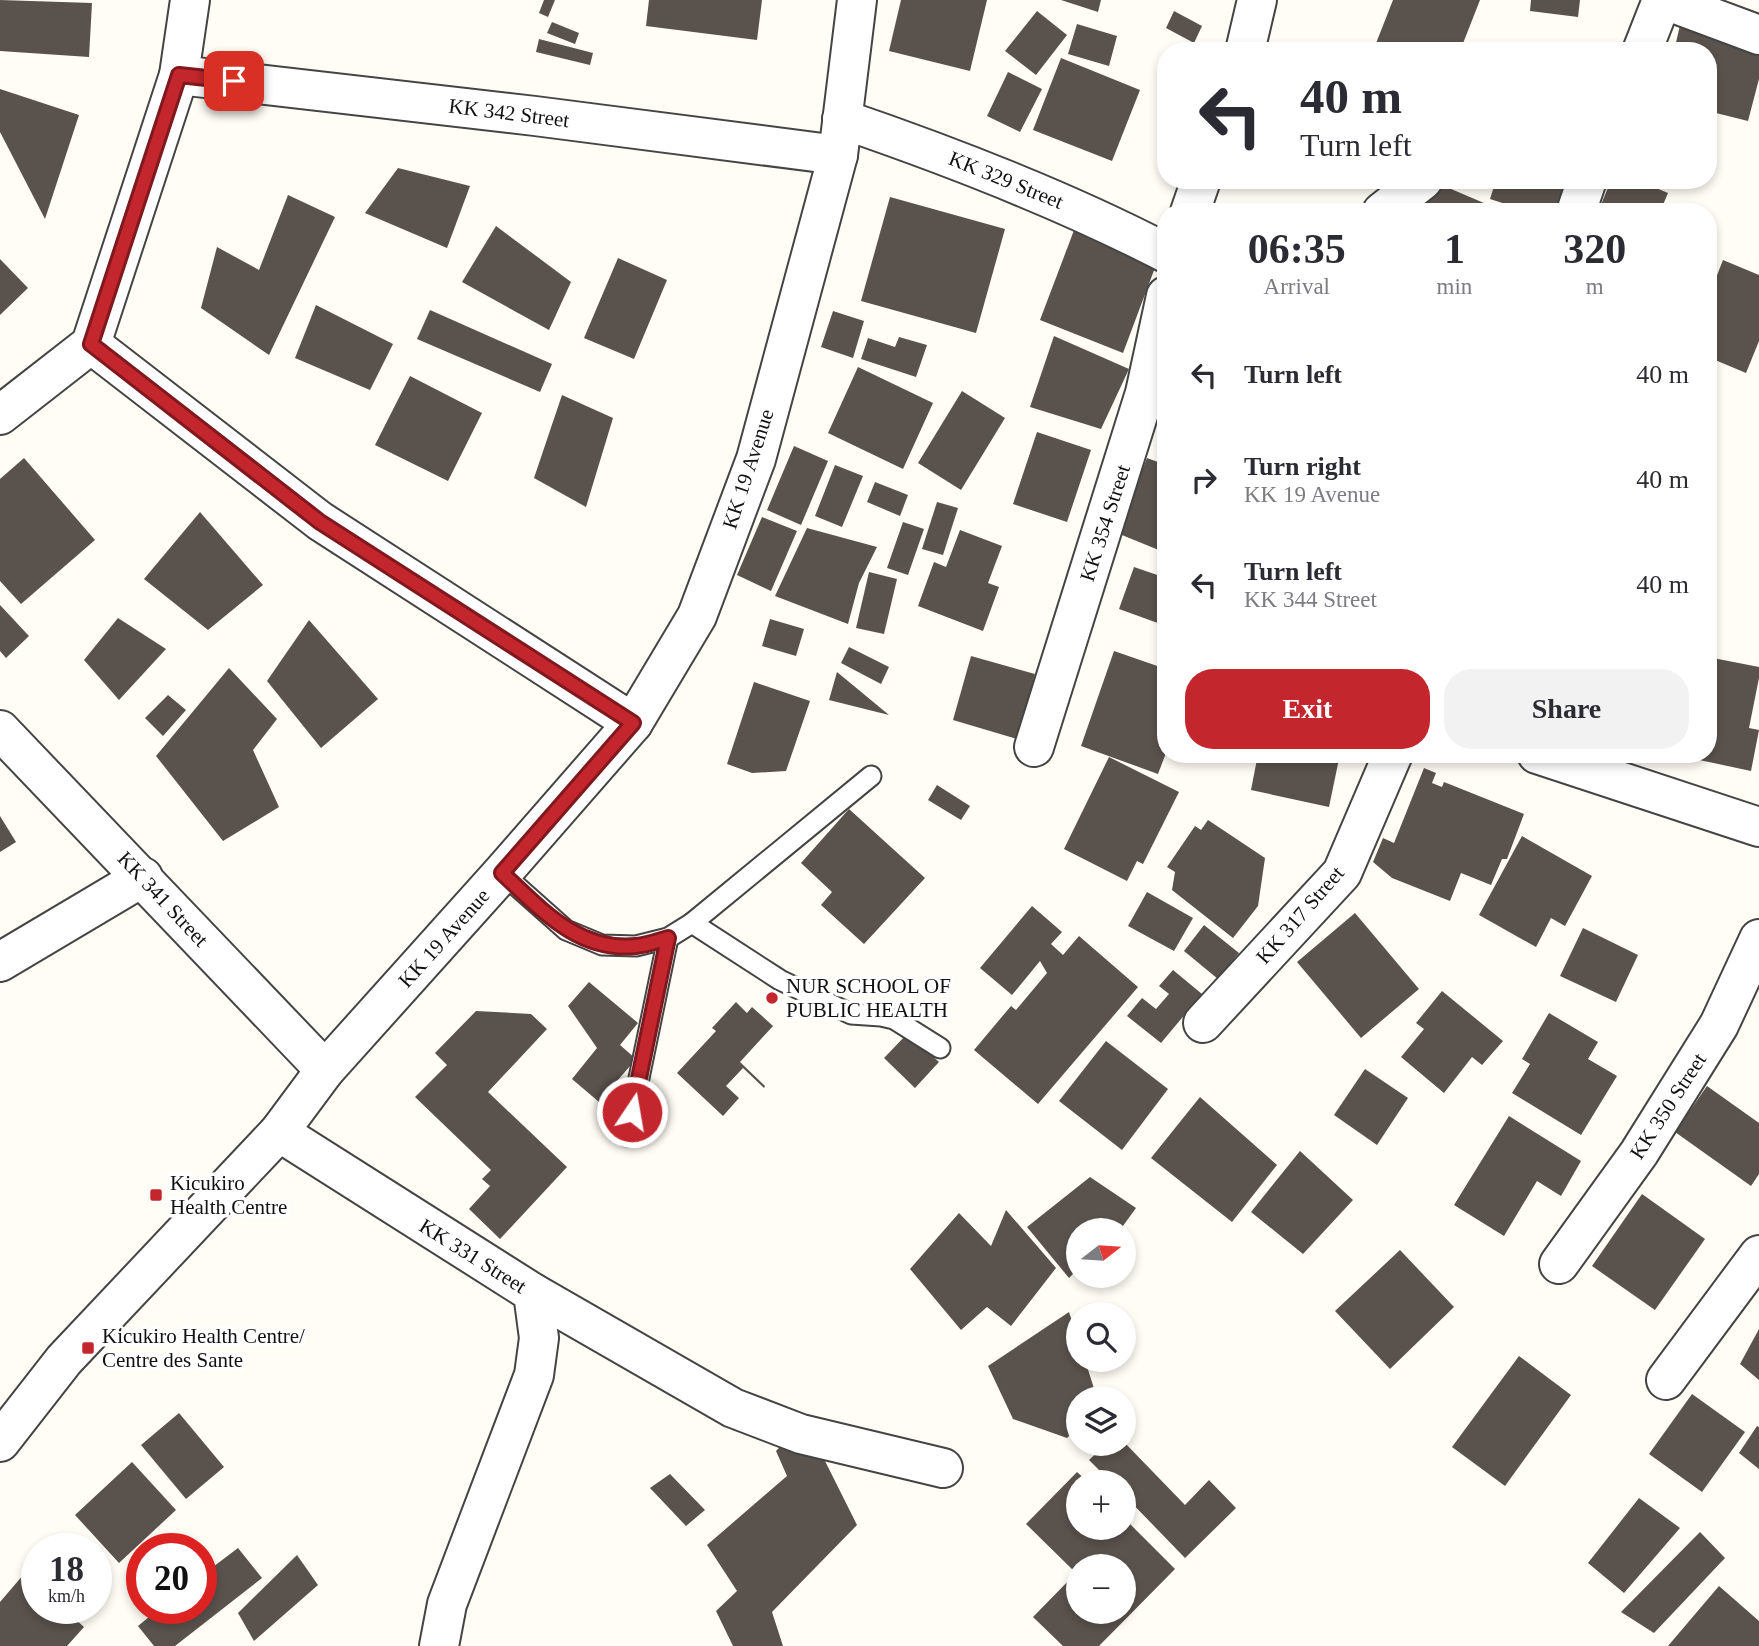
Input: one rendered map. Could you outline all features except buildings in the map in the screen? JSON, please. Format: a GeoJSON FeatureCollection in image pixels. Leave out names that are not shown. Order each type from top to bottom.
{"type":"FeatureCollection","features":[{"type":"Feature","properties":{"kind":"street"},"geometry":{"type":"LineString","coordinates":[[0,415],[91,344],[179,75],[191,0]]}},
{"type":"Feature","properties":{"kind":"street","name":"KK 19 Avenue"},"geometry":{"type":"LineString","coordinates":[[0,1442],[64,1360],[279,1132],[325,1070],[633,723],[697,616],[755,459],[840,137],[857,0]]}},
{"type":"Feature","properties":{"kind":"street"},"geometry":{"type":"LineString","coordinates":[[1247,42],[1257,0]]}},
{"type":"Feature","properties":{"kind":"street"},"geometry":{"type":"LineString","coordinates":[[1649,27],[1759,35]]}},
{"type":"Feature","properties":{"kind":"street","name":"KK 342 Street"},"geometry":{"type":"LineString","coordinates":[[179,75],[840,137]]}},
{"type":"Feature","properties":{"kind":"street","name":"KK 329 Street"},"geometry":{"type":"LineString","coordinates":[[840,137],[1019,184],[1103,220],[1157,248]]}},
{"type":"Feature","properties":{"kind":"street"},"geometry":{"type":"LineString","coordinates":[[1394,203],[1411,189]]}},
{"type":"Feature","properties":{"kind":"street","name":"KK 354 Street"},"geometry":{"type":"LineString","coordinates":[[1034,747],[1145,393],[1157,338]]}},
{"type":"Feature","properties":{"kind":"street"},"geometry":{"type":"LineString","coordinates":[[91,344],[320,522],[633,723]]}},
{"type":"Feature","properties":{"kind":"street","name":"KK 341 Street"},"geometry":{"type":"LineString","coordinates":[[0,730],[325,1070]]}},
{"type":"Feature","properties":{"kind":"street","name":"KK 317 Street"},"geometry":{"type":"LineString","coordinates":[[1203,1023],[1342,873],[1389,763]]}},
{"type":"Feature","properties":{"kind":"street"},"geometry":{"type":"LineString","coordinates":[[1564,763],[1759,827]]}},
{"type":"Feature","properties":{"kind":"street"},"geometry":{"type":"LineString","coordinates":[[0,962],[143,877]]}},
{"type":"Feature","properties":{"kind":"street","name":"KK 350 Street"},"geometry":{"type":"LineString","coordinates":[[1559,1264],[1639,1153],[1719,1025],[1759,939]]}},
{"type":"Feature","properties":{"kind":"street","name":"KK 331 Street"},"geometry":{"type":"LineString","coordinates":[[279,1132],[533,1293],[539,1338],[534,1375],[447,1604],[439,1646]]}},
{"type":"Feature","properties":{"kind":"street"},"geometry":{"type":"LineString","coordinates":[[1666,1380],[1759,1255]]}},
{"type":"Feature","properties":{"kind":"street"},"geometry":{"type":"LineString","coordinates":[[533,1293],[733,1408],[801,1434],[943,1468]]}},
{"type":"Feature","properties":{"kind":"lane"},"geometry":{"type":"LineString","coordinates":[[502,873],[566,930],[602,945],[636,946],[668,938],[692,923],[871,776]]}},
{"type":"Feature","properties":{"kind":"lane"},"geometry":{"type":"LineString","coordinates":[[692,923],[780,980],[851,1014],[894,1019],[940,1048]]}},
{"type":"Feature","properties":{"kind":"lane"},"geometry":{"type":"LineString","coordinates":[[627,1136],[668,938]]}},
{"type":"Feature","properties":{"kind":"place","name":"NUR SCHOOL OF PUBLIC HEALTH"},"geometry":{"type":"Point","coordinates":[772,998]}},
{"type":"Feature","properties":{"kind":"place","name":"Kicukiro Health Centre"},"geometry":{"type":"Point","coordinates":[156,1195]}},
{"type":"Feature","properties":{"kind":"place","name":"Kicukiro Health Centre/ Centre des Sante"},"geometry":{"type":"Point","coordinates":[88,1348]}},
{"type":"Feature","properties":{"kind":"route"},"geometry":{"type":"LineString","coordinates":[[234,81],[179,75],[91,344],[320,522],[633,723],[502,873],[566,930],[602,945],[636,946],[668,938],[632,1112]]}}]}
